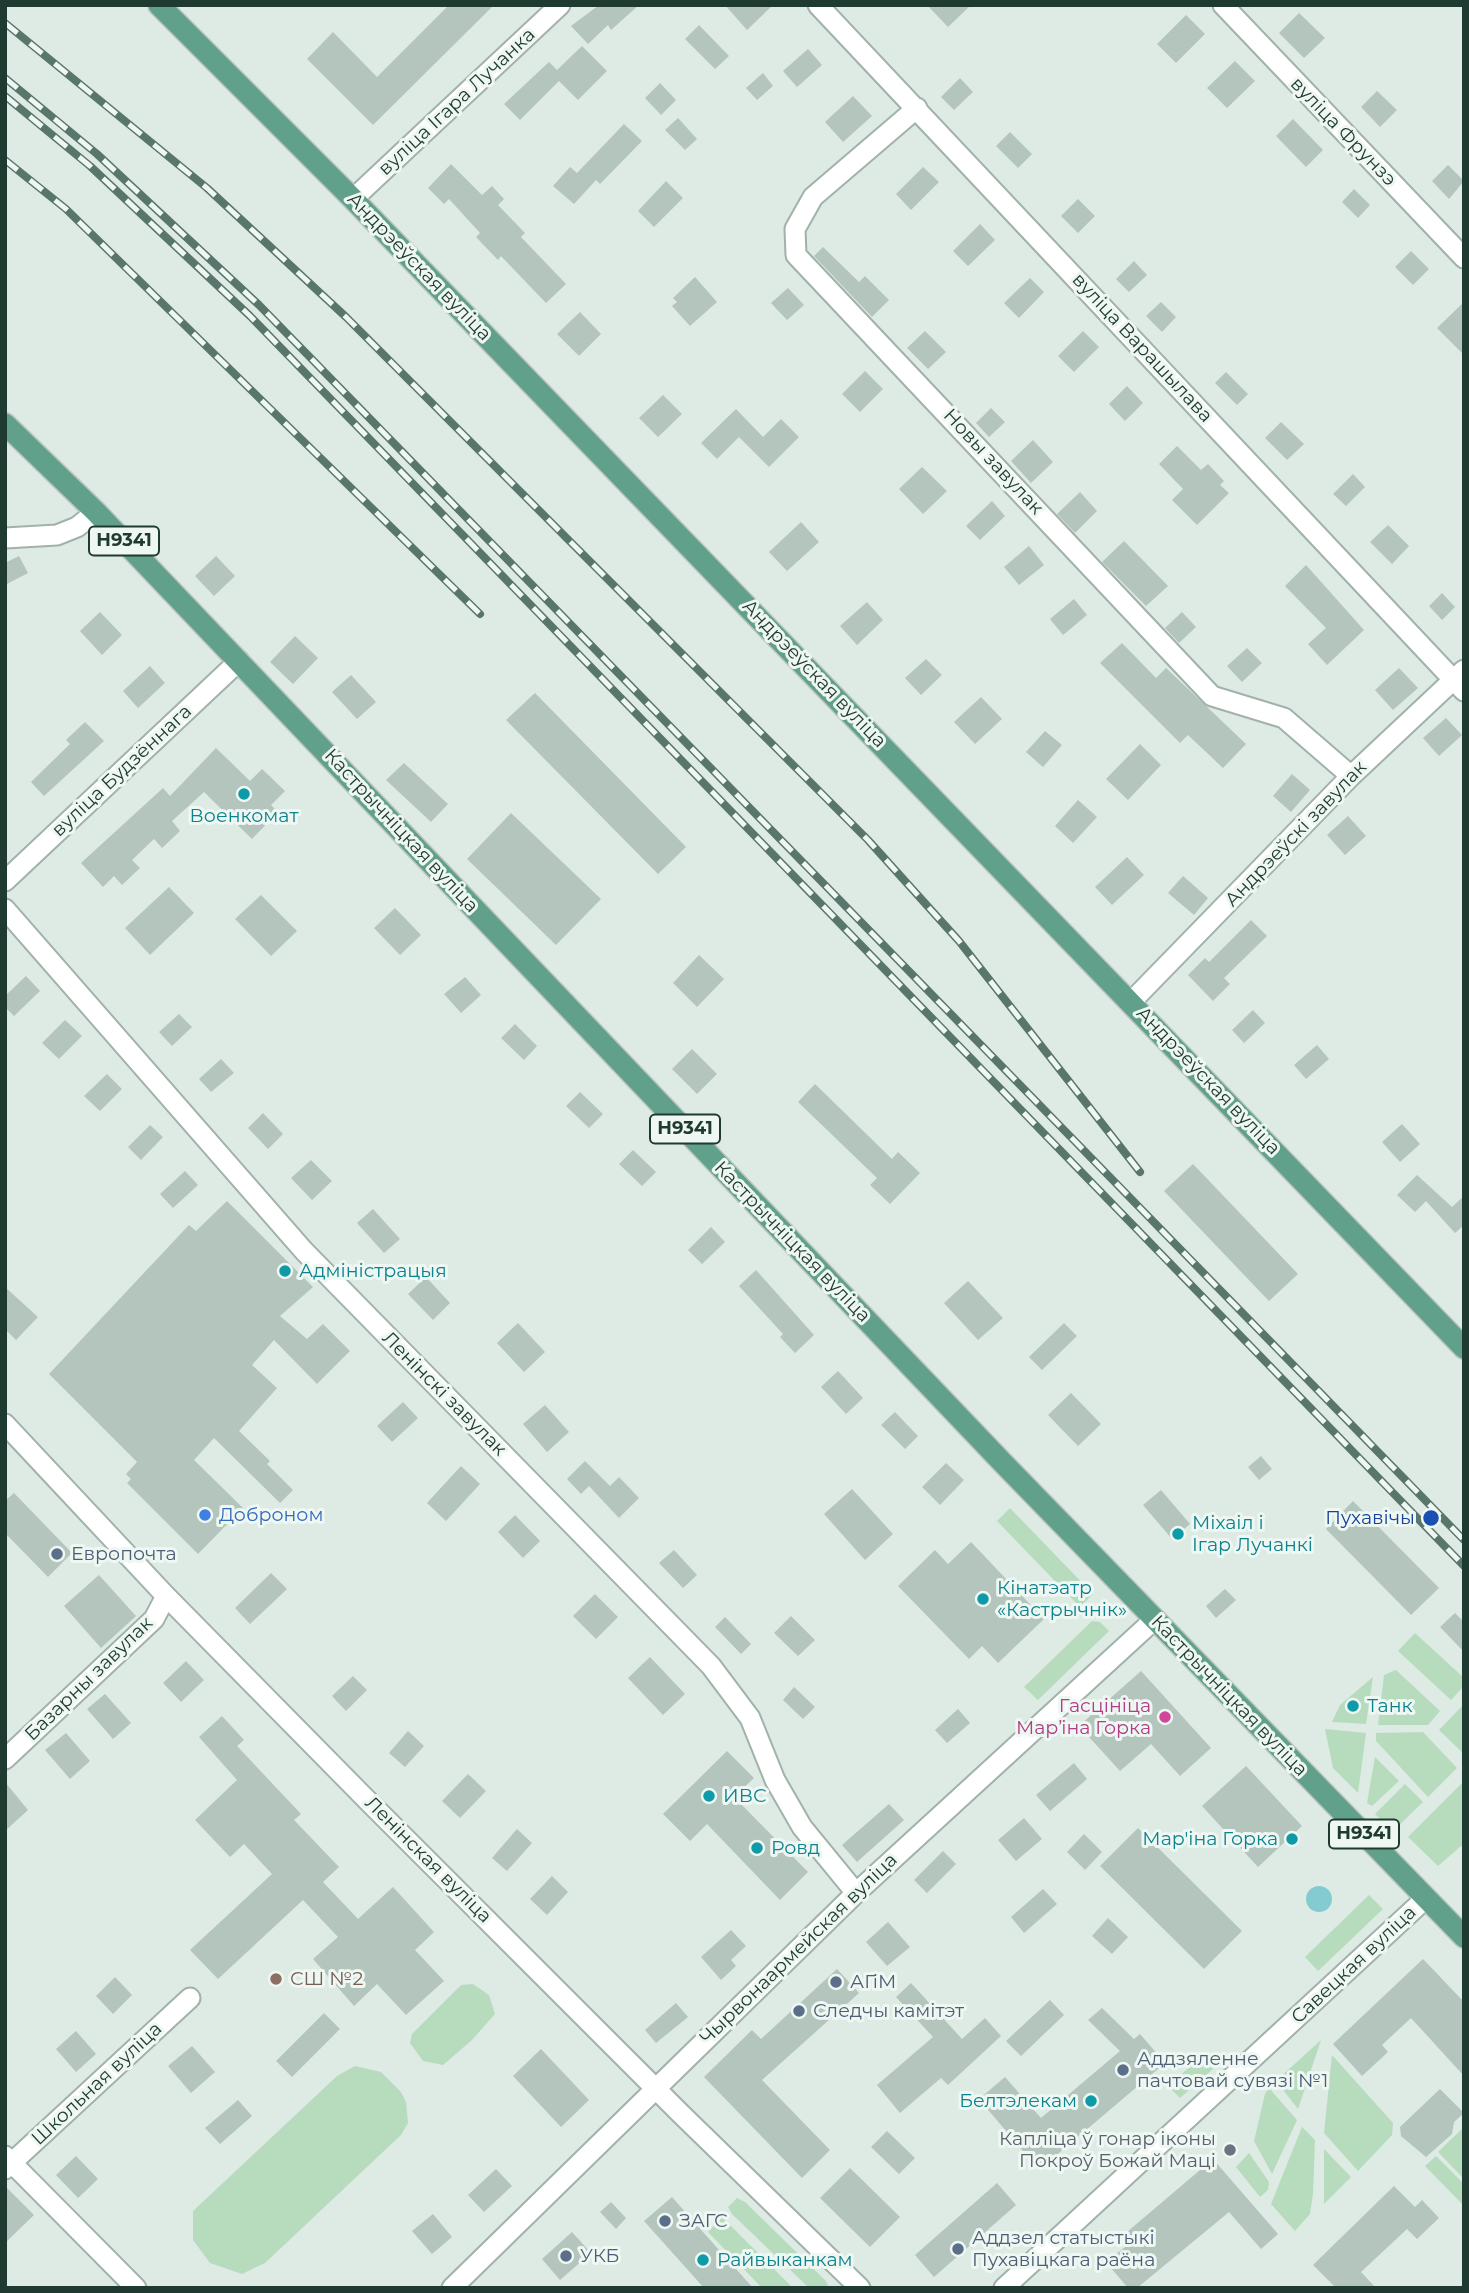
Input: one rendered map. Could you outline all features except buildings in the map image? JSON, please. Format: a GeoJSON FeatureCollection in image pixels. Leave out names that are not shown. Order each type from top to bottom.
{"type":"FeatureCollection","features":[{"type":"Feature","properties":{"kind":"main road","name":"Андрэеўская вуліца"},"geometry":{"type":"LineString","coordinates":[[159,5],[353,199],[1464,1348]]}},
{"type":"Feature","properties":{"kind":"main road","name":"Кастрычніцкая вуліца"},"geometry":{"type":"LineString","coordinates":[[5,424],[96,512],[1155,1619],[1464,1937]]}},
{"type":"Feature","properties":{"kind":"street","name":"вуліца Ігара Лучанка"},"geometry":{"type":"LineString","coordinates":[[353,199],[560,5]]}},
{"type":"Feature","properties":{"kind":"street","name":"вуліца Варашылава"},"geometry":{"type":"LineString","coordinates":[[818,5],[1460,681]]}},
{"type":"Feature","properties":{"kind":"street","name":"вуліца Фрунзэ"},"geometry":{"type":"LineString","coordinates":[[1223,5],[1464,258]]}},
{"type":"Feature","properties":{"kind":"street","name":"Новы завулак"},"geometry":{"type":"LineString","coordinates":[[917,108],[813,197],[795,229],[796,255],[1213,696],[1284,718],[1351,776]]}},
{"type":"Feature","properties":{"kind":"street"},"geometry":{"type":"LineString","coordinates":[[5,538],[57,535],[77,527],[96,512]]}},
{"type":"Feature","properties":{"kind":"street","name":"вуліца Будзённага"},"geometry":{"type":"LineString","coordinates":[[5,881],[239,661]]}},
{"type":"Feature","properties":{"kind":"street","name":"Андрэеўскі завулак"},"geometry":{"type":"LineString","coordinates":[[1131,1002],[1351,776],[1460,681]]}},
{"type":"Feature","properties":{"kind":"street","name":"Ленінскі завулак"},"geometry":{"type":"LineString","coordinates":[[5,909],[304,1251],[711,1666],[750,1718],[775,1780],[803,1827],[856,1894]]}},
{"type":"Feature","properties":{"kind":"street","name":"Ленінская вуліца"},"geometry":{"type":"LineString","coordinates":[[5,1424],[166,1596],[654,2088],[860,2288]]}},
{"type":"Feature","properties":{"kind":"street","name":"Базарны завулак"},"geometry":{"type":"LineString","coordinates":[[5,1759],[154,1619],[166,1596]]}},
{"type":"Feature","properties":{"kind":"street","name":"Чырвонаармейская вуліца"},"geometry":{"type":"LineString","coordinates":[[452,2288],[654,2088],[856,1894],[1155,1619]]}},
{"type":"Feature","properties":{"kind":"street","name":"Савецкая вуліца"},"geometry":{"type":"LineString","coordinates":[[1004,2288],[1426,1898]]}},
{"type":"Feature","properties":{"kind":"street","name":"Школьная вуліца"},"geometry":{"type":"LineString","coordinates":[[8,2162],[190,1998]]}},
{"type":"Feature","properties":{"kind":"street"},"geometry":{"type":"LineString","coordinates":[[8,2162],[136,2288]]}},
{"type":"Feature","properties":{"kind":"green space"},"geometry":{"type":"Polygon","coordinates":[[[1010,1508],[1093,1594],[1080,1607],[997,1521],[1010,1508]]]}},
{"type":"Feature","properties":{"kind":"green space"},"geometry":{"type":"Polygon","coordinates":[[[1092,1621],[1100,1622],[1109,1631],[1038,1700],[1024,1687],[1092,1621]]]}},
{"type":"Feature","properties":{"kind":"green space"},"geometry":{"type":"Polygon","coordinates":[[[1415,1633],[1464,1678],[1464,1686],[1451,1700],[1398,1651],[1415,1633]]]}},
{"type":"Feature","properties":{"kind":"green space"},"geometry":{"type":"Polygon","coordinates":[[[1396,1670],[1440,1711],[1428,1725],[1378,1725],[1384,1675],[1396,1670]]]}},
{"type":"Feature","properties":{"kind":"green space"},"geometry":{"type":"Polygon","coordinates":[[[1373,1677],[1366,1724],[1332,1722],[1340,1705],[1373,1677]]]}},
{"type":"Feature","properties":{"kind":"green space"},"geometry":{"type":"Polygon","coordinates":[[[1464,1704],[1464,1754],[1439,1730],[1464,1704]]]}},
{"type":"Feature","properties":{"kind":"green space"},"geometry":{"type":"Polygon","coordinates":[[[1325,1729],[1366,1733],[1358,1793],[1333,1768],[1325,1729]]]}},
{"type":"Feature","properties":{"kind":"green space"},"geometry":{"type":"Polygon","coordinates":[[[1423,1732],[1457,1768],[1428,1797],[1376,1741],[1376,1733],[1423,1732]]]}},
{"type":"Feature","properties":{"kind":"green space"},"geometry":{"type":"Polygon","coordinates":[[[1375,1757],[1399,1781],[1372,1806],[1367,1803],[1375,1757]]]}},
{"type":"Feature","properties":{"kind":"green space"},"geometry":{"type":"Polygon","coordinates":[[[1464,1781],[1464,1848],[1461,1846],[1438,1866],[1408,1837],[1464,1781]]]}},
{"type":"Feature","properties":{"kind":"green space"},"geometry":{"type":"Polygon","coordinates":[[[1405,1784],[1423,1802],[1393,1831],[1375,1814],[1405,1784]]]}},
{"type":"Feature","properties":{"kind":"green space"},"geometry":{"type":"Polygon","coordinates":[[[1369,1895],[1383,1909],[1318,1971],[1305,1957],[1369,1895]]]}},
{"type":"Feature","properties":{"kind":"green space"},"geometry":{"type":"Polygon","coordinates":[[[473,1984],[489,1995],[495,2014],[472,2040],[443,2065],[423,2061],[410,2043],[412,2034],[461,1985],[473,1984]]]}},
{"type":"Feature","properties":{"kind":"green space"},"geometry":{"type":"Polygon","coordinates":[[[1321,2040],[1298,2109],[1276,2081],[1321,2040]]]}},
{"type":"Feature","properties":{"kind":"green space"},"geometry":{"type":"Polygon","coordinates":[[[1332,2055],[1393,2123],[1392,2135],[1358,2171],[1324,2133],[1332,2055]]]}},
{"type":"Feature","properties":{"kind":"green space"},"geometry":{"type":"Polygon","coordinates":[[[1201,2057],[1213,2069],[1180,2098],[1168,2086],[1201,2057]]]}},
{"type":"Feature","properties":{"kind":"green space"},"geometry":{"type":"Polygon","coordinates":[[[355,2066],[381,2072],[401,2092],[406,2102],[408,2123],[401,2135],[265,2263],[242,2274],[210,2263],[193,2240],[193,2211],[337,2076],[355,2066]]]}},
{"type":"Feature","properties":{"kind":"green space"},"geometry":{"type":"Polygon","coordinates":[[[1269,2088],[1297,2120],[1272,2174],[1254,2141],[1265,2094],[1269,2088]]]}},
{"type":"Feature","properties":{"kind":"green space"},"geometry":{"type":"Polygon","coordinates":[[[1302,2127],[1315,2140],[1313,2194],[1310,2214],[1295,2231],[1271,2204],[1302,2127]]]}},
{"type":"Feature","properties":{"kind":"green space"},"geometry":{"type":"Polygon","coordinates":[[[1464,2127],[1464,2179],[1438,2152],[1464,2127]]]}},
{"type":"Feature","properties":{"kind":"green space"},"geometry":{"type":"Polygon","coordinates":[[[1324,2149],[1351,2177],[1324,2204],[1324,2149]]]}},
{"type":"Feature","properties":{"kind":"green space"},"geometry":{"type":"Polygon","coordinates":[[[1249,2153],[1269,2182],[1268,2190],[1260,2197],[1236,2167],[1249,2153]]]}},
{"type":"Feature","properties":{"kind":"green space"},"geometry":{"type":"Polygon","coordinates":[[[1436,2156],[1464,2184],[1464,2206],[1425,2166],[1436,2156]]]}},
{"type":"Feature","properties":{"kind":"green space"},"geometry":{"type":"Polygon","coordinates":[[[737,2198],[745,2202],[828,2285],[825,2288],[807,2286],[732,2214],[728,2207],[737,2198]]]}},
{"type":"Feature","properties":{"kind":"green space"},"geometry":{"type":"Polygon","coordinates":[[[722,2217],[793,2288],[762,2288],[708,2232],[722,2217]]]}},
{"type":"Feature","properties":{"kind":"water"},"geometry":{"type":"Polygon","coordinates":[[[1319,1886],[1328,1890],[1332,1899],[1328,1908],[1319,1912],[1310,1908],[1306,1899],[1310,1890],[1319,1886]]]}},
{"type":"Feature","properties":{"kind":"railway"},"geometry":{"type":"LineString","coordinates":[[5,23],[207,188],[346,317],[868,840],[959,941],[1140,1172]]}},
{"type":"Feature","properties":{"kind":"railway"},"geometry":{"type":"LineString","coordinates":[[5,78],[97,154],[259,305],[1464,1540]]}},
{"type":"Feature","properties":{"kind":"railway"},"geometry":{"type":"LineString","coordinates":[[5,96],[90,166],[250,316],[1464,1566]]}},
{"type":"Feature","properties":{"kind":"railway"},"geometry":{"type":"LineString","coordinates":[[5,160],[66,209],[480,614]]}},
{"type":"Feature","properties":{"kind":"place","name":"Военкомат"},"geometry":{"type":"Point","coordinates":[244,794]}},
{"type":"Feature","properties":{"kind":"place","name":"Адміністрацыя"},"geometry":{"type":"Point","coordinates":[285,1271]}},
{"type":"Feature","properties":{"kind":"place","name":"Доброном"},"geometry":{"type":"Point","coordinates":[205,1515]}},
{"type":"Feature","properties":{"kind":"place","name":"Пухавічы"},"geometry":{"type":"Point","coordinates":[1431,1518]}},
{"type":"Feature","properties":{"kind":"place","name":"Міхаіл і Ігар Лучанкі"},"geometry":{"type":"Point","coordinates":[1178,1534]}},
{"type":"Feature","properties":{"kind":"place","name":"Европочта"},"geometry":{"type":"Point","coordinates":[57,1554]}},
{"type":"Feature","properties":{"kind":"place","name":"Кінатэатр «Кастрычнік»"},"geometry":{"type":"Point","coordinates":[983,1599]}},
{"type":"Feature","properties":{"kind":"place","name":"Танк"},"geometry":{"type":"Point","coordinates":[1353,1706]}},
{"type":"Feature","properties":{"kind":"place","name":"Гасцініца Марʼіна Горка"},"geometry":{"type":"Point","coordinates":[1165,1717]}},
{"type":"Feature","properties":{"kind":"place","name":"ИВС"},"geometry":{"type":"Point","coordinates":[709,1796]}},
{"type":"Feature","properties":{"kind":"place","name":"Мар'іна Горка"},"geometry":{"type":"Point","coordinates":[1292,1839]}},
{"type":"Feature","properties":{"kind":"place","name":"Ровд"},"geometry":{"type":"Point","coordinates":[757,1848]}},
{"type":"Feature","properties":{"kind":"place","name":"СШ №2"},"geometry":{"type":"Point","coordinates":[276,1979]}},
{"type":"Feature","properties":{"kind":"place","name":"АГіМ"},"geometry":{"type":"Point","coordinates":[836,1982]}},
{"type":"Feature","properties":{"kind":"place","name":"Следчы камітэт"},"geometry":{"type":"Point","coordinates":[799,2011]}},
{"type":"Feature","properties":{"kind":"place","name":"Аддзяленне пачтовай сувязі №1"},"geometry":{"type":"Point","coordinates":[1123,2070]}},
{"type":"Feature","properties":{"kind":"place","name":"Белтэлекам"},"geometry":{"type":"Point","coordinates":[1091,2101]}},
{"type":"Feature","properties":{"kind":"place","name":"Капліца ў гонар іконы Покроў Божай Маці"},"geometry":{"type":"Point","coordinates":[1230,2150]}},
{"type":"Feature","properties":{"kind":"place","name":"ЗАГС"},"geometry":{"type":"Point","coordinates":[665,2221]}},
{"type":"Feature","properties":{"kind":"place","name":"Аддзел статыстыкі Пухавіцкага раёна"},"geometry":{"type":"Point","coordinates":[958,2249]}},
{"type":"Feature","properties":{"kind":"place","name":"УКБ"},"geometry":{"type":"Point","coordinates":[566,2256]}},
{"type":"Feature","properties":{"kind":"place","name":"Райвыканкам"},"geometry":{"type":"Point","coordinates":[703,2260]}}]}
